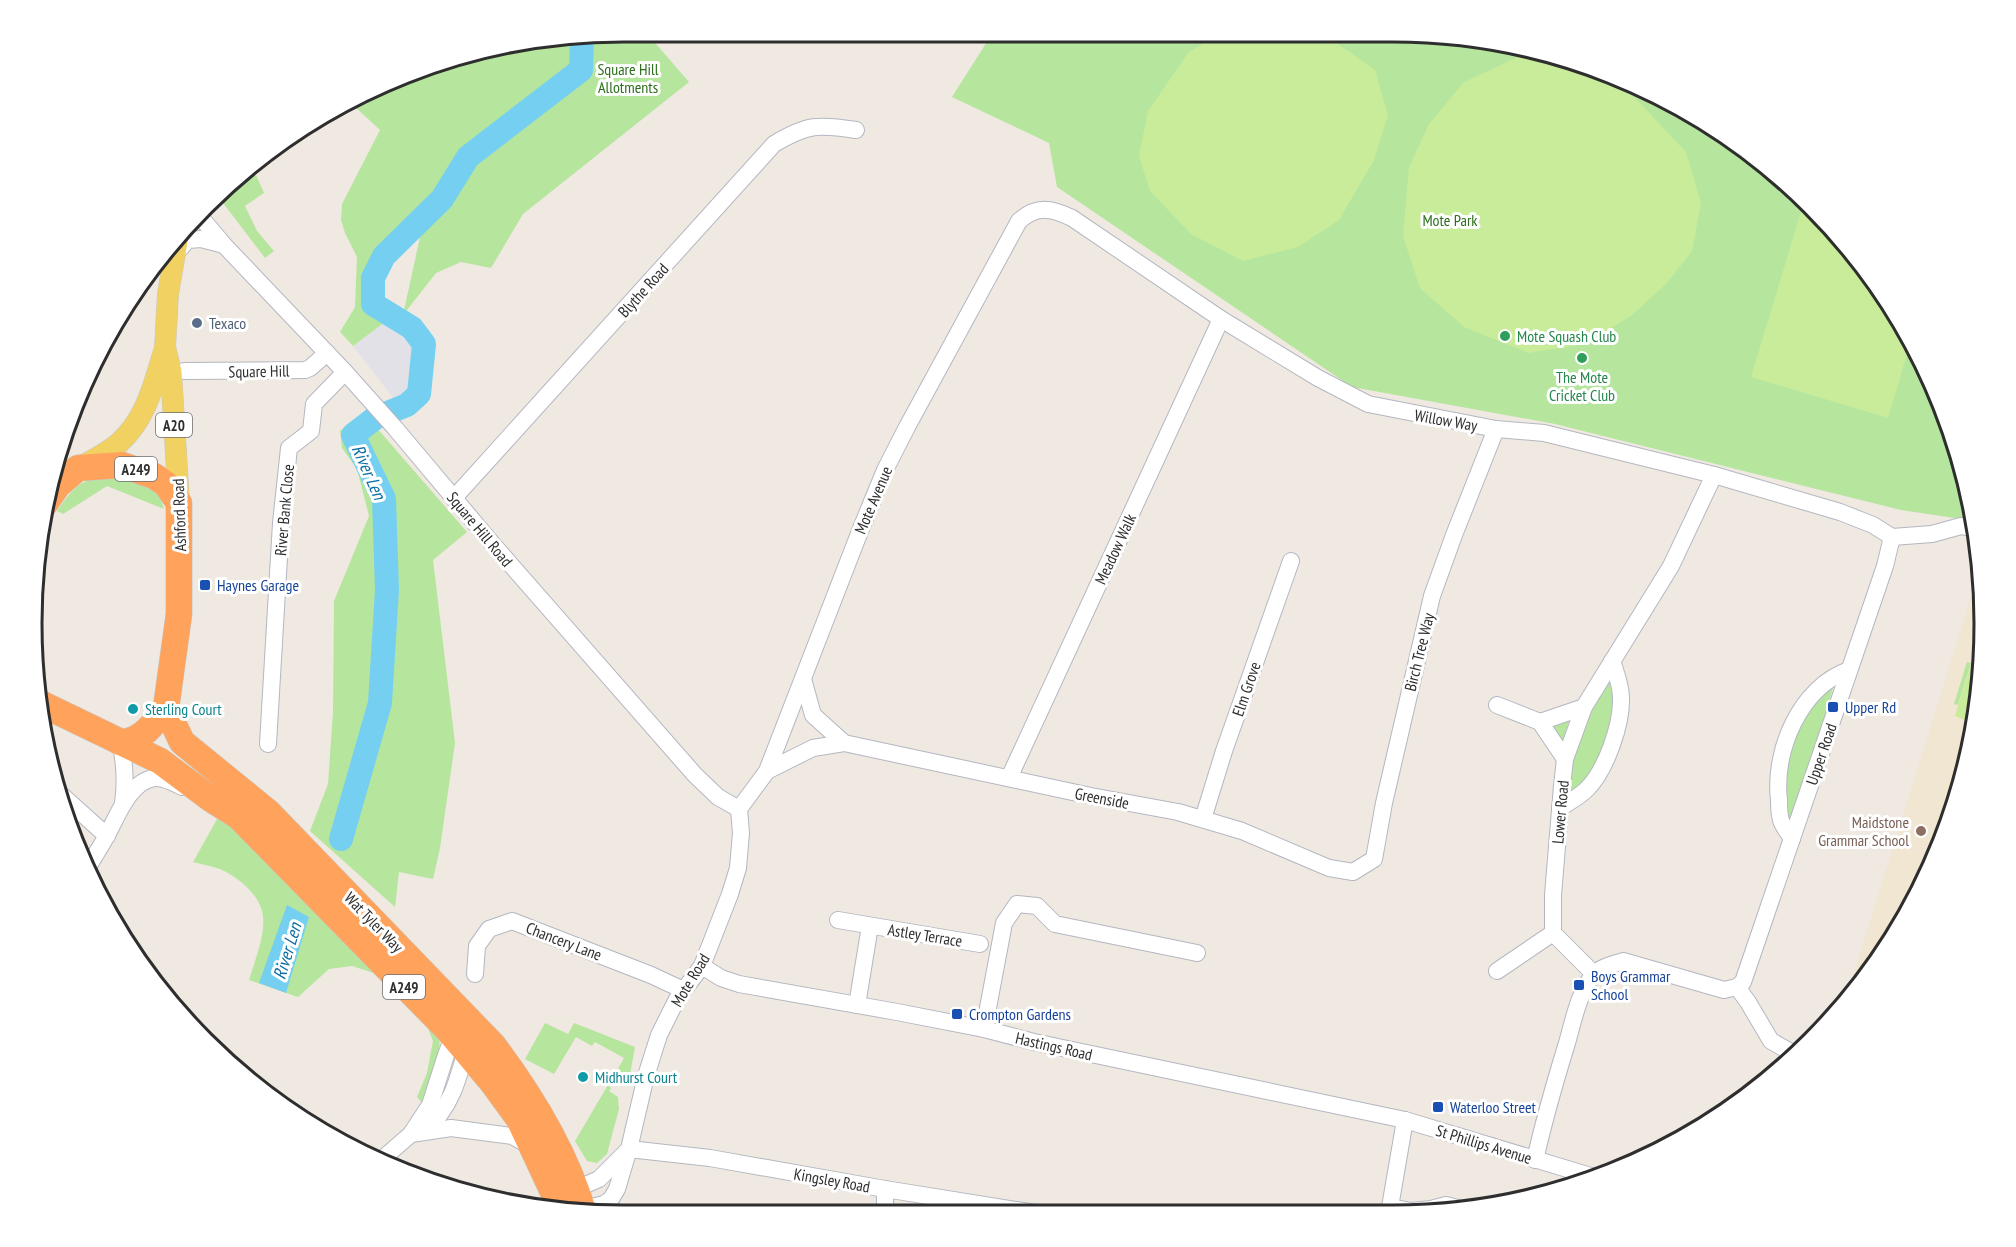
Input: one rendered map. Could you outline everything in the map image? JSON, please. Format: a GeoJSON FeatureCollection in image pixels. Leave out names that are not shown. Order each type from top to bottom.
{"type":"FeatureCollection","features":[{"type":"Feature","properties":{"kind":"highway","name":"A249"},"geometry":{"type":"LineString","coordinates":[[78,468],[122,465],[140,470],[165,484],[179,503]]}},
{"type":"Feature","properties":{"kind":"highway"},"geometry":{"type":"LineString","coordinates":[[59,484],[78,468]]}},
{"type":"Feature","properties":{"kind":"highway","name":"Ashford Road"},"geometry":{"type":"LineString","coordinates":[[166,708],[179,614],[179,503]]}},
{"type":"Feature","properties":{"kind":"highway","name":"A249"},"geometry":{"type":"LineString","coordinates":[[48,707],[152,757]]}},
{"type":"Feature","properties":{"kind":"highway"},"geometry":{"type":"LineString","coordinates":[[120,742],[130,742],[139,738],[166,708]]}},
{"type":"Feature","properties":{"kind":"highway","name":"Wat Tyler Way"},"geometry":{"type":"LineString","coordinates":[[166,708],[182,742],[268,812],[457,1039],[519,1119],[532,1147],[572,1203]]}},
{"type":"Feature","properties":{"kind":"highway","name":"Wat Tyler Way"},"geometry":{"type":"LineString","coordinates":[[152,757],[169,766],[211,799],[238,816],[457,1039],[493,1045],[520,1080],[546,1126],[573,1203]]}},
{"type":"Feature","properties":{"kind":"main road","name":"Ashford Road"},"geometry":{"type":"LineString","coordinates":[[174,254],[168,294],[165,347],[171,372],[179,503]]}},
{"type":"Feature","properties":{"kind":"main road","name":"A20"},"geometry":{"type":"LineString","coordinates":[[78,468],[118,444],[139,419],[147,405],[165,347]]}},
{"type":"Feature","properties":{"kind":"street","name":"Blythe Road"},"geometry":{"type":"LineString","coordinates":[[454,498],[774,144],[791,133],[826,125],[856,130]]}},
{"type":"Feature","properties":{"kind":"street","name":"Willow Way"},"geometry":{"type":"LineString","coordinates":[[1040,210],[1055,209],[1072,218],[1221,320],[1318,378],[1368,404],[1496,429],[1544,433],[1714,475],[1857,518],[1892,537]]}},
{"type":"Feature","properties":{"kind":"street","name":"Mote Avenue"},"geometry":{"type":"LineString","coordinates":[[739,809],[767,771],[885,470],[1019,221],[1026,215],[1040,210]]}},
{"type":"Feature","properties":{"kind":"street","name":"Square Hill Road"},"geometry":{"type":"LineString","coordinates":[[204,221],[380,410],[695,774],[721,799],[739,809]]}},
{"type":"Feature","properties":{"kind":"street"},"geometry":{"type":"LineString","coordinates":[[185,241],[201,239],[224,245]]}},
{"type":"Feature","properties":{"kind":"street","name":"Meadow Walk"},"geometry":{"type":"LineString","coordinates":[[1009,778],[1221,320]]}},
{"type":"Feature","properties":{"kind":"street","name":"Square Hill"},"geometry":{"type":"LineString","coordinates":[[184,371],[305,370],[327,353]]}},
{"type":"Feature","properties":{"kind":"street","name":"River Bank Close"},"geometry":{"type":"LineString","coordinates":[[268,744],[281,524],[289,448],[311,431],[314,404],[345,372]]}},
{"type":"Feature","properties":{"kind":"street","name":"Birch Tree Way"},"geometry":{"type":"LineString","coordinates":[[1353,872],[1374,859],[1384,803],[1432,596],[1496,429]]}},
{"type":"Feature","properties":{"kind":"street","name":"Lower Road"},"geometry":{"type":"LineString","coordinates":[[1553,933],[1553,895],[1565,759],[1584,707],[1671,566],[1714,475]]}},
{"type":"Feature","properties":{"kind":"street"},"geometry":{"type":"LineString","coordinates":[[1892,537],[1932,534],[1960,526],[1966,527]]}},
{"type":"Feature","properties":{"kind":"street","name":"Upper Road"},"geometry":{"type":"LineString","coordinates":[[1737,987],[1743,982],[1749,968],[1885,566],[1892,537]]}},
{"type":"Feature","properties":{"kind":"street","name":"Elm Grove"},"geometry":{"type":"LineString","coordinates":[[1203,819],[1224,751],[1291,561]]}},
{"type":"Feature","properties":{"kind":"street"},"geometry":{"type":"LineString","coordinates":[[1560,808],[1579,796],[1594,779],[1614,738],[1621,700],[1619,681],[1612,661]]}},
{"type":"Feature","properties":{"kind":"street","name":"Upper Road"},"geometry":{"type":"LineString","coordinates":[[1792,839],[1781,821],[1777,784],[1782,753],[1791,728],[1803,707],[1835,675],[1850,670]]}},
{"type":"Feature","properties":{"kind":"street"},"geometry":{"type":"LineString","coordinates":[[803,679],[813,715],[844,743]]}},
{"type":"Feature","properties":{"kind":"street"},"geometry":{"type":"LineString","coordinates":[[1497,705],[1540,722],[1565,759]]}},
{"type":"Feature","properties":{"kind":"street"},"geometry":{"type":"LineString","coordinates":[[1540,722],[1584,707]]}},
{"type":"Feature","properties":{"kind":"street","name":"Ashford Road"},"geometry":{"type":"LineString","coordinates":[[135,790],[152,757],[166,708]]}},
{"type":"Feature","properties":{"kind":"street","name":"Ashford Road"},"geometry":{"type":"LineString","coordinates":[[92,860],[123,803],[126,785],[125,761],[120,742]]}},
{"type":"Feature","properties":{"kind":"street","name":"Greenside"},"geometry":{"type":"LineString","coordinates":[[767,771],[813,748],[844,743],[1203,819],[1242,831],[1329,868],[1353,872]]}},
{"type":"Feature","properties":{"kind":"street","name":"Ashford Road"},"geometry":{"type":"LineString","coordinates":[[123,803],[143,781],[154,778],[161,778],[211,799]]}},
{"type":"Feature","properties":{"kind":"street"},"geometry":{"type":"LineString","coordinates":[[71,805],[106,838]]}},
{"type":"Feature","properties":{"kind":"street","name":"Mote Road"},"geometry":{"type":"LineString","coordinates":[[618,1205],[617,1189],[646,1076],[657,1043],[677,999],[702,966],[738,868],[741,833],[739,809]]}},
{"type":"Feature","properties":{"kind":"street"},"geometry":{"type":"LineString","coordinates":[[984,1029],[1004,923],[1017,904],[1037,906],[1055,924],[1197,953]]}},
{"type":"Feature","properties":{"kind":"street","name":"Astley Terrace"},"geometry":{"type":"LineString","coordinates":[[838,920],[980,944]]}},
{"type":"Feature","properties":{"kind":"street","name":"Chancery Lane"},"geometry":{"type":"LineString","coordinates":[[475,974],[477,946],[489,929],[512,921],[651,975],[683,990]]}},
{"type":"Feature","properties":{"kind":"street","name":"Astley Terrace"},"geometry":{"type":"LineString","coordinates":[[857,1005],[870,926]]}},
{"type":"Feature","properties":{"kind":"street"},"geometry":{"type":"LineString","coordinates":[[1497,971],[1553,933],[1594,974]]}},
{"type":"Feature","properties":{"kind":"street"},"geometry":{"type":"LineString","coordinates":[[1535,1160],[1544,1117],[1581,997],[1594,974],[1609,965],[1623,961],[1724,990],[1737,987],[1771,1041],[1788,1050]]}},
{"type":"Feature","properties":{"kind":"street","name":"Hastings Road"},"geometry":{"type":"LineString","coordinates":[[702,966],[721,978],[739,984],[984,1029],[1034,1042],[1407,1121]]}},
{"type":"Feature","properties":{"kind":"street"},"geometry":{"type":"LineString","coordinates":[[390,1156],[437,1120],[448,1103],[460,1074],[457,1039]]}},
{"type":"Feature","properties":{"kind":"street"},"geometry":{"type":"LineString","coordinates":[[1389,1205],[1407,1121]]}},
{"type":"Feature","properties":{"kind":"street","name":"St Phillips Avenue"},"geometry":{"type":"LineString","coordinates":[[1407,1121],[1581,1173]]}},
{"type":"Feature","properties":{"kind":"street"},"geometry":{"type":"LineString","coordinates":[[418,1133],[451,1128],[512,1136],[532,1147]]}},
{"type":"Feature","properties":{"kind":"street","name":"Mote Road"},"geometry":{"type":"LineString","coordinates":[[574,1203],[616,1165],[629,1149]]}},
{"type":"Feature","properties":{"kind":"street","name":"Kingsley Road"},"geometry":{"type":"LineString","coordinates":[[629,1149],[710,1158],[985,1205]]}},
{"type":"Feature","properties":{"kind":"street"},"geometry":{"type":"LineString","coordinates":[[602,1204],[610,1199],[617,1189]]}},
{"type":"Feature","properties":{"kind":"street"},"geometry":{"type":"LineString","coordinates":[[885,1189],[885,1205]]}},
{"type":"Feature","properties":{"kind":"shaded area"},"geometry":{"type":"Polygon","coordinates":[[[389,319],[418,346],[408,393],[398,404],[353,346],[389,319]]]}},
{"type":"Feature","properties":{"kind":"shaded area","name":"Maidstone Grammar School"},"geometry":{"type":"Polygon","coordinates":[[[1973,590],[1973,662],[1969,699],[1963,737],[1943,810],[1914,881],[1876,947],[1852,980],[1973,590]]]}},
{"type":"Feature","properties":{"kind":"green space","name":"Square Hill Allotments"},"geometry":{"type":"Polygon","coordinates":[[[654,42],[689,82],[523,214],[491,268],[461,262],[436,273],[403,315],[420,237],[453,188],[410,220],[370,275],[367,302],[389,319],[353,346],[340,332],[355,307],[357,257],[341,220],[342,204],[380,130],[356,108],[401,86],[437,73],[510,53],[548,47],[585,43],[654,42]]]}},
{"type":"Feature","properties":{"kind":"green space","name":"Mote Park"},"geometry":{"type":"Polygon","coordinates":[[[987,42],[1431,43],[1506,53],[1543,62],[1615,86],[1650,102],[1716,140],[1776,186],[1830,240],[1876,300],[1914,366],[1943,437],[1965,520],[1901,510],[1555,424],[1352,387],[1057,187],[1049,143],[952,97],[987,42]]]}},
{"type":"Feature","properties":{"kind":"green space"},"geometry":{"type":"Polygon","coordinates":[[[1206,42],[1335,42],[1375,70],[1388,115],[1374,160],[1339,220],[1298,247],[1243,261],[1191,234],[1150,191],[1139,156],[1148,111],[1189,52],[1206,42]]]}},
{"type":"Feature","properties":{"kind":"green space"},"geometry":{"type":"Polygon","coordinates":[[[1518,57],[1579,73],[1624,90],[1637,100],[1686,152],[1701,203],[1692,251],[1667,283],[1631,316],[1583,344],[1529,353],[1464,327],[1420,288],[1403,236],[1409,167],[1429,124],[1464,82],[1518,57]]]}},
{"type":"Feature","properties":{"kind":"green space"},"geometry":{"type":"Polygon","coordinates":[[[255,174],[264,193],[245,206],[257,231],[274,251],[265,258],[223,202],[255,174]]]}},
{"type":"Feature","properties":{"kind":"green space"},"geometry":{"type":"Polygon","coordinates":[[[1802,210],[1854,270],[1876,300],[1907,354],[1888,418],[1751,377],[1802,210]]]}},
{"type":"Feature","properties":{"kind":"green space"},"geometry":{"type":"Polygon","coordinates":[[[370,420],[467,532],[433,560],[455,743],[440,848],[433,879],[399,872],[395,907],[310,831],[328,784],[333,712],[334,601],[369,516],[357,469],[342,448],[340,430],[370,420]]]}},
{"type":"Feature","properties":{"kind":"green space"},"geometry":{"type":"Polygon","coordinates":[[[113,475],[143,480],[158,491],[164,509],[107,486],[63,514],[57,511],[74,489],[86,481],[113,475]]]}},
{"type":"Feature","properties":{"kind":"green space"},"geometry":{"type":"Polygon","coordinates":[[[1973,658],[1966,720],[1955,716],[1973,658]]]}},
{"type":"Feature","properties":{"kind":"green space"},"geometry":{"type":"Polygon","coordinates":[[[1967,662],[1971,663],[1958,705],[1954,704],[1967,662]]]}},
{"type":"Feature","properties":{"kind":"green space"},"geometry":{"type":"Polygon","coordinates":[[[1610,683],[1613,690],[1612,710],[1603,745],[1589,774],[1572,791],[1570,781],[1575,754],[1587,721],[1606,684],[1610,683]]]}},
{"type":"Feature","properties":{"kind":"green space"},"geometry":{"type":"Polygon","coordinates":[[[1829,687],[1833,688],[1826,711],[1829,712],[1790,818],[1787,818],[1785,763],[1802,719],[1829,687]]]}},
{"type":"Feature","properties":{"kind":"green space"},"geometry":{"type":"Polygon","coordinates":[[[1570,717],[1563,742],[1549,724],[1570,717]]]}},
{"type":"Feature","properties":{"kind":"green space"},"geometry":{"type":"Polygon","coordinates":[[[220,814],[242,831],[430,1019],[438,1034],[439,1053],[422,1103],[417,1097],[427,1073],[433,1041],[425,1021],[377,974],[352,966],[329,969],[298,997],[249,980],[259,948],[263,924],[258,900],[247,887],[227,872],[193,862],[220,814]]]}},
{"type":"Feature","properties":{"kind":"green space"},"geometry":{"type":"Polygon","coordinates":[[[545,1023],[568,1034],[574,1023],[635,1047],[628,1086],[615,1074],[624,1058],[595,1042],[592,1046],[576,1037],[554,1074],[525,1059],[545,1023]]]}},
{"type":"Feature","properties":{"kind":"green space"},"geometry":{"type":"Polygon","coordinates":[[[608,1085],[611,1088],[609,1091],[618,1097],[619,1109],[607,1154],[597,1163],[587,1161],[575,1141],[608,1085]]]}},
{"type":"Feature","properties":{"kind":"water"},"geometry":{"type":"Polygon","coordinates":[[[287,905],[309,917],[286,993],[259,983],[287,905]]]}},
{"type":"Feature","properties":{"kind":"waterway","name":"River Len"},"geometry":{"type":"LineString","coordinates":[[341,839],[380,703],[387,590],[384,499],[353,435],[375,418],[407,405],[419,394],[424,344],[412,328],[373,304],[373,278],[384,256],[442,199],[468,157],[581,70],[582,43]]}},
{"type":"Feature","properties":{"kind":"place","name":"Texaco"},"geometry":{"type":"Point","coordinates":[197,323]}},
{"type":"Feature","properties":{"kind":"place","name":"Mote Squash Club"},"geometry":{"type":"Point","coordinates":[1505,336]}},
{"type":"Feature","properties":{"kind":"place","name":"The Mote Cricket Club"},"geometry":{"type":"Point","coordinates":[1582,358]}},
{"type":"Feature","properties":{"kind":"place","name":"Haynes Garage"},"geometry":{"type":"Point","coordinates":[205,585]}},
{"type":"Feature","properties":{"kind":"place","name":"Upper Rd"},"geometry":{"type":"Point","coordinates":[1833,707]}},
{"type":"Feature","properties":{"kind":"place","name":"Sterling Court"},"geometry":{"type":"Point","coordinates":[133,709]}},
{"type":"Feature","properties":{"kind":"place","name":"Maidstone Grammar School"},"geometry":{"type":"Point","coordinates":[1921,831]}},
{"type":"Feature","properties":{"kind":"place","name":"Boys Grammar School"},"geometry":{"type":"Point","coordinates":[1579,985]}},
{"type":"Feature","properties":{"kind":"place","name":"Crompton Gardens"},"geometry":{"type":"Point","coordinates":[957,1014]}},
{"type":"Feature","properties":{"kind":"place","name":"Midhurst Court"},"geometry":{"type":"Point","coordinates":[583,1077]}},
{"type":"Feature","properties":{"kind":"place","name":"Waterloo Street"},"geometry":{"type":"Point","coordinates":[1438,1107]}}]}
